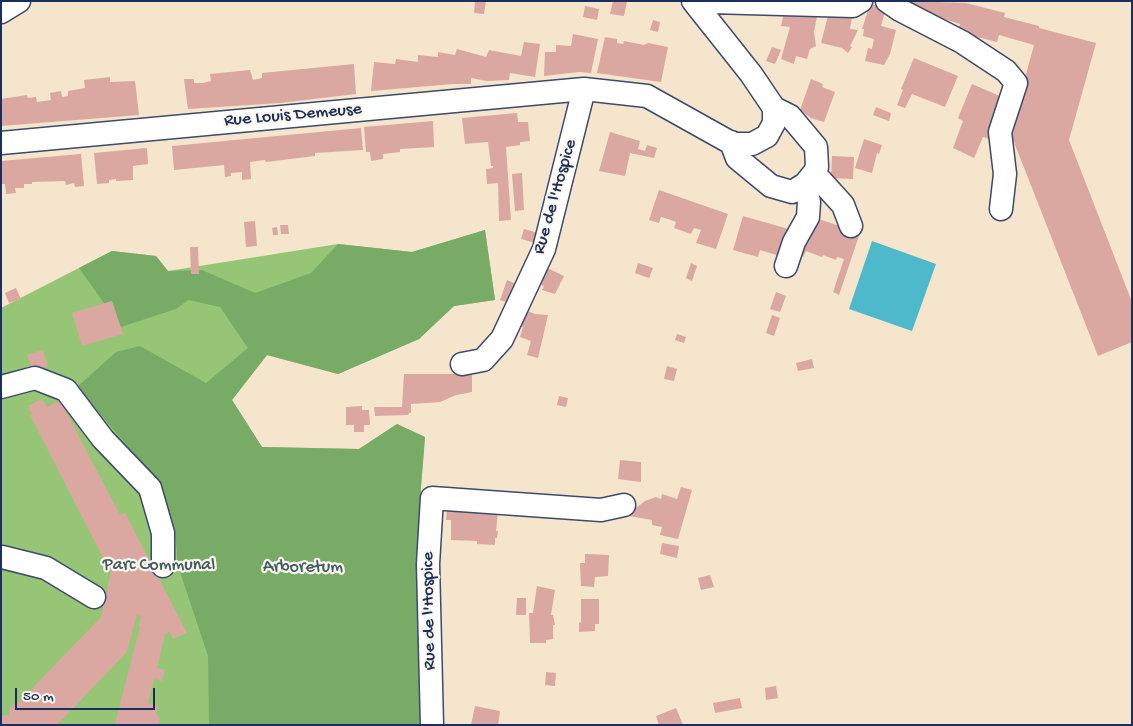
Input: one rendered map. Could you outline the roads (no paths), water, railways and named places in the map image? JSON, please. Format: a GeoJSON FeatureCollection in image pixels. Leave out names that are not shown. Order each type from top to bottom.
{"type":"FeatureCollection","features":[{"type":"Feature","properties":{"kind":"street"},"geometry":{"type":"LineString","coordinates":[[1,12],[19,1]]}},
{"type":"Feature","properties":{"kind":"street"},"geometry":{"type":"LineString","coordinates":[[695,4],[711,2],[852,6],[861,1]]}},
{"type":"Feature","properties":{"kind":"street"},"geometry":{"type":"LineString","coordinates":[[887,1],[900,10],[962,42],[1006,71],[1016,83],[1000,132],[1005,174],[1001,209]]}},
{"type":"Feature","properties":{"kind":"street"},"geometry":{"type":"LineString","coordinates":[[695,4],[751,74],[774,108],[790,116],[816,147],[817,167],[810,178],[792,192],[771,186],[737,158],[731,142]]}},
{"type":"Feature","properties":{"kind":"street","name":"Rue Louis Demeuse"},"geometry":{"type":"LineString","coordinates":[[1,143],[584,89],[647,96],[731,142]]}},
{"type":"Feature","properties":{"kind":"street","name":"Rue de l'Hospice"},"geometry":{"type":"LineString","coordinates":[[462,364],[483,360],[502,340],[544,249],[584,89]]}},
{"type":"Feature","properties":{"kind":"street"},"geometry":{"type":"LineString","coordinates":[[731,142],[733,144],[752,144],[767,136],[774,123],[774,108]]}},
{"type":"Feature","properties":{"kind":"street"},"geometry":{"type":"LineString","coordinates":[[810,178],[843,205],[851,226]]}},
{"type":"Feature","properties":{"kind":"street"},"geometry":{"type":"LineString","coordinates":[[786,266],[794,242],[808,218],[810,178]]}},
{"type":"Feature","properties":{"kind":"street"},"geometry":{"type":"LineString","coordinates":[[1,387],[35,378],[66,390],[103,439],[150,488],[163,533],[164,566]]}},
{"type":"Feature","properties":{"kind":"street","name":"Rue de l'Hospice"},"geometry":{"type":"LineString","coordinates":[[432,725],[428,564],[432,498],[601,510],[624,505]]}},
{"type":"Feature","properties":{"kind":"street"},"geometry":{"type":"LineString","coordinates":[[2,557],[46,568],[94,596]]}},
{"type":"Feature","properties":{"kind":"water"},"geometry":{"type":"Polygon","coordinates":[[[872,241],[936,264],[912,331],[849,309],[872,241]]]}},
{"type":"Feature","properties":{"kind":"park label","name":"Parc Communal"},"geometry":{"type":"Point","coordinates":[159,566]}},
{"type":"Feature","properties":{"kind":"park label","name":"Arboretum"},"geometry":{"type":"Point","coordinates":[303,568]}}]}
